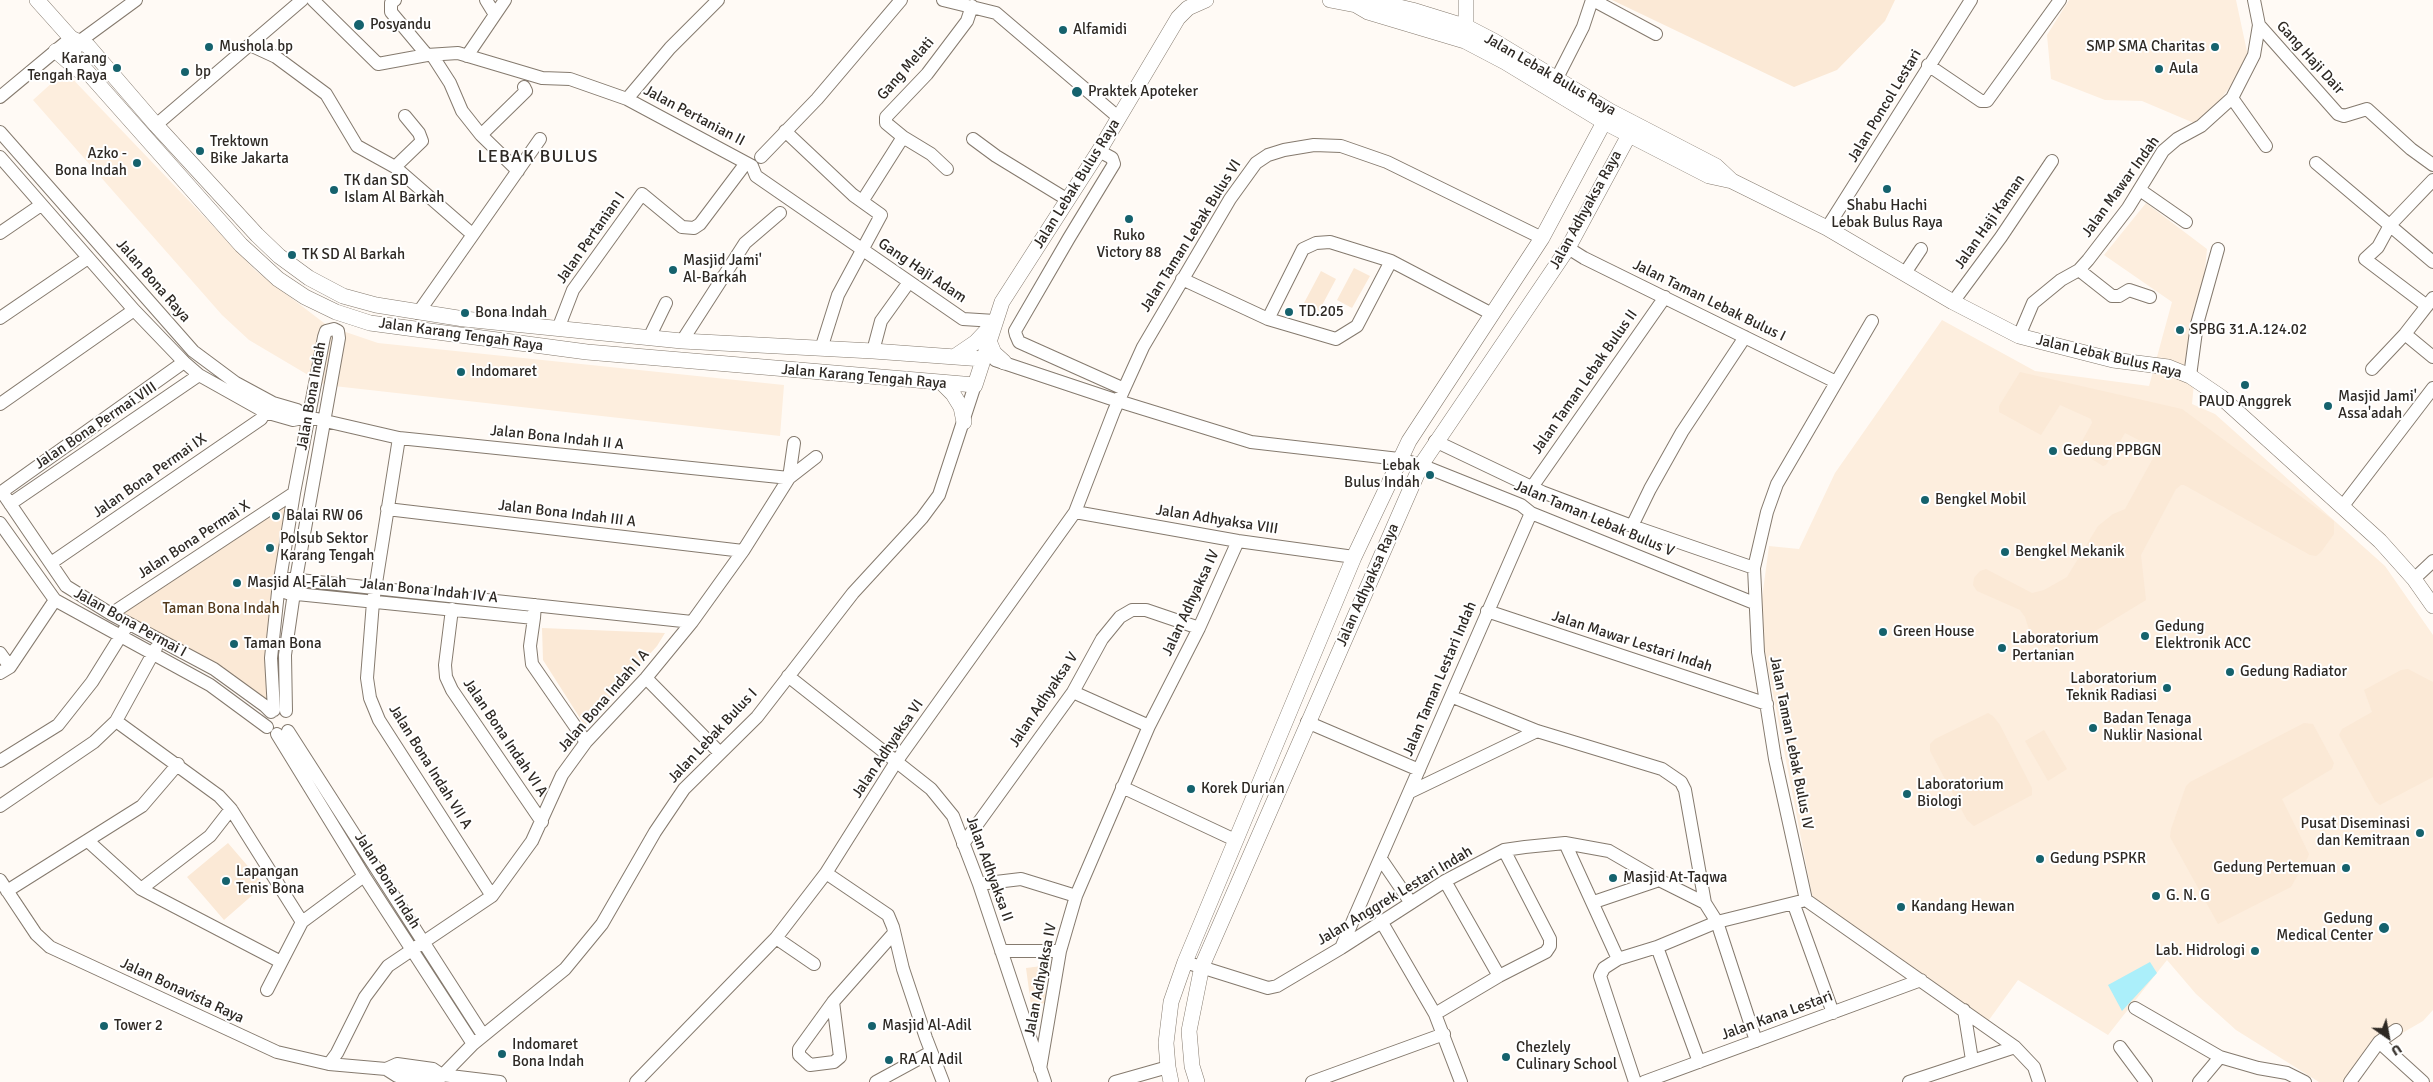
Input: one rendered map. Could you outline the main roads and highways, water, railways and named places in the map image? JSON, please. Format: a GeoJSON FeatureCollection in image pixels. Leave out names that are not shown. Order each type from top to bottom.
{"type":"FeatureCollection","features":[{"type":"Feature","properties":{"kind":"main road","name":"Jalan Karang Tengah Raya"},"geometry":{"type":"LineString","coordinates":[[37,0],[76,40],[88,46],[257,235],[279,256],[308,278],[343,296],[418,313],[649,338],[983,359]]}},
{"type":"Feature","properties":{"kind":"main road","name":"Jalan Lebak Bulus Raya"},"geometry":{"type":"LineString","coordinates":[[975,385],[1002,302],[1099,151],[1178,18],[1188,8],[1206,0]]}},
{"type":"Feature","properties":{"kind":"main road","name":"Jalan Lebak Bulus Raya"},"geometry":{"type":"LineString","coordinates":[[1330,0],[1355,3],[1368,12],[1494,41],[1557,78],[1603,123]]}},
{"type":"Feature","properties":{"kind":"main road"},"geometry":{"type":"LineString","coordinates":[[1466,0],[1466,34]]}},
{"type":"Feature","properties":{"kind":"main road","name":"Jalan Lebak Bulus Raya"},"geometry":{"type":"LineString","coordinates":[[1466,34],[1505,62],[1603,123],[1632,129],[1709,176],[1732,181],[1827,228],[1953,302],[2019,336],[2113,360],[2168,367],[2190,376],[2221,397],[2380,541],[2414,579],[2433,606]]}},
{"type":"Feature","properties":{"kind":"main road","name":"Jalan Karang Tengah Raya"},"geometry":{"type":"LineString","coordinates":[[76,40],[75,58],[241,245],[267,270],[292,288],[305,297],[336,312],[370,323],[587,352],[975,385]]}},
{"type":"Feature","properties":{"kind":"main road"},"geometry":{"type":"LineString","coordinates":[[56,51],[82,74],[94,80]]}},
{"type":"Feature","properties":{"kind":"main road"},"geometry":{"type":"LineString","coordinates":[[107,94],[120,83]]}},
{"type":"Feature","properties":{"kind":"main road"},"geometry":{"type":"LineString","coordinates":[[1603,123],[1605,133],[1613,135],[1619,151]]}},
{"type":"Feature","properties":{"kind":"main road","name":"Jalan Adhyaksa Raya"},"geometry":{"type":"LineString","coordinates":[[1169,1075],[1166,1043],[1171,1002],[1185,962],[1354,557],[1399,459],[1542,238],[1603,123]]}},
{"type":"Feature","properties":{"kind":"main road","name":"Jalan Adhyaksa Raya"},"geometry":{"type":"LineString","coordinates":[[1197,1082],[1192,1066],[1189,1032],[1202,966],[1307,722],[1421,465],[1568,248],[1632,129]]}},
{"type":"Feature","properties":{"kind":"main road"},"geometry":{"type":"LineString","coordinates":[[954,357],[976,342],[994,322]]}},
{"type":"Feature","properties":{"kind":"main road"},"geometry":{"type":"LineString","coordinates":[[989,341],[994,353],[1004,362]]}},
{"type":"Feature","properties":{"kind":"main road"},"geometry":{"type":"LineString","coordinates":[[942,383],[953,394],[961,407],[964,422]]}},
{"type":"Feature","properties":{"kind":"water"},"geometry":{"type":"Polygon","coordinates":[[[2150,962],[2157,973],[2122,1011],[2108,985],[2150,962]]]}},
{"type":"Feature","properties":{"kind":"place","name":"Posyandu"},"geometry":{"type":"Point","coordinates":[359,25]}},
{"type":"Feature","properties":{"kind":"place","name":"Alfamidi"},"geometry":{"type":"Point","coordinates":[1063,30]}},
{"type":"Feature","properties":{"kind":"place","name":"Mushola bp"},"geometry":{"type":"Point","coordinates":[209,47]}},
{"type":"Feature","properties":{"kind":"place","name":"SMP SMA Charitas"},"geometry":{"type":"Point","coordinates":[2215,47]}},
{"type":"Feature","properties":{"kind":"place","name":"Karang Tengah Raya"},"geometry":{"type":"Point","coordinates":[117,68]}},
{"type":"Feature","properties":{"kind":"place","name":"Aula"},"geometry":{"type":"Point","coordinates":[2159,69]}},
{"type":"Feature","properties":{"kind":"place","name":"bp"},"geometry":{"type":"Point","coordinates":[185,72]}},
{"type":"Feature","properties":{"kind":"place","name":"Praktek Apoteker"},"geometry":{"type":"Point","coordinates":[1077,92]}},
{"type":"Feature","properties":{"kind":"place","name":"Trektown Bike Jakarta"},"geometry":{"type":"Point","coordinates":[200,151]}},
{"type":"Feature","properties":{"kind":"place","name":"Azko - Bona Indah"},"geometry":{"type":"Point","coordinates":[137,163]}},
{"type":"Feature","properties":{"kind":"place","name":"Shabu Hachi Lebak Bulus Raya"},"geometry":{"type":"Point","coordinates":[1887,189]}},
{"type":"Feature","properties":{"kind":"place","name":"TK dan SD Islam Al Barkah"},"geometry":{"type":"Point","coordinates":[334,190]}},
{"type":"Feature","properties":{"kind":"place","name":"Ruko Victory 88"},"geometry":{"type":"Point","coordinates":[1129,219]}},
{"type":"Feature","properties":{"kind":"place","name":"TK SD Al Barkah"},"geometry":{"type":"Point","coordinates":[292,255]}},
{"type":"Feature","properties":{"kind":"place","name":"Masjid Jami' Al-Barkah"},"geometry":{"type":"Point","coordinates":[673,270]}},
{"type":"Feature","properties":{"kind":"place","name":"TD.205"},"geometry":{"type":"Point","coordinates":[1289,312]}},
{"type":"Feature","properties":{"kind":"place","name":"Bona Indah"},"geometry":{"type":"Point","coordinates":[465,313]}},
{"type":"Feature","properties":{"kind":"place","name":"SPBG 31.A.124.02"},"geometry":{"type":"Point","coordinates":[2180,330]}},
{"type":"Feature","properties":{"kind":"place","name":"Indomaret"},"geometry":{"type":"Point","coordinates":[461,372]}},
{"type":"Feature","properties":{"kind":"place","name":"PAUD Anggrek"},"geometry":{"type":"Point","coordinates":[2245,385]}},
{"type":"Feature","properties":{"kind":"place","name":"Masjid Jami' Assa'adah"},"geometry":{"type":"Point","coordinates":[2328,406]}},
{"type":"Feature","properties":{"kind":"place","name":"Gedung PPBGN"},"geometry":{"type":"Point","coordinates":[2053,451]}},
{"type":"Feature","properties":{"kind":"place","name":"Lebak Bulus Indah"},"geometry":{"type":"Point","coordinates":[1430,475]}},
{"type":"Feature","properties":{"kind":"place","name":"Bengkel Mobil"},"geometry":{"type":"Point","coordinates":[1925,500]}},
{"type":"Feature","properties":{"kind":"place","name":"Balai RW 06"},"geometry":{"type":"Point","coordinates":[276,516]}},
{"type":"Feature","properties":{"kind":"place","name":"Polsub Sektor Karang Tengah"},"geometry":{"type":"Point","coordinates":[270,548]}},
{"type":"Feature","properties":{"kind":"place","name":"Bengkel Mekanik"},"geometry":{"type":"Point","coordinates":[2005,552]}},
{"type":"Feature","properties":{"kind":"place","name":"Masjid Al-Falah"},"geometry":{"type":"Point","coordinates":[237,583]}},
{"type":"Feature","properties":{"kind":"place","name":"Green House"},"geometry":{"type":"Point","coordinates":[1883,632]}},
{"type":"Feature","properties":{"kind":"place","name":"Gedung Elektronik ACC"},"geometry":{"type":"Point","coordinates":[2145,636]}},
{"type":"Feature","properties":{"kind":"place","name":"Taman Bona"},"geometry":{"type":"Point","coordinates":[234,644]}},
{"type":"Feature","properties":{"kind":"place","name":"Laboratorium Pertanian"},"geometry":{"type":"Point","coordinates":[2002,648]}},
{"type":"Feature","properties":{"kind":"place","name":"Gedung Radiator"},"geometry":{"type":"Point","coordinates":[2230,672]}},
{"type":"Feature","properties":{"kind":"place","name":"Laboratorium Teknik Radiasi"},"geometry":{"type":"Point","coordinates":[2167,688]}},
{"type":"Feature","properties":{"kind":"place","name":"Badan Tenaga Nuklir Nasional"},"geometry":{"type":"Point","coordinates":[2093,728]}},
{"type":"Feature","properties":{"kind":"place","name":"Korek Durian"},"geometry":{"type":"Point","coordinates":[1191,789]}},
{"type":"Feature","properties":{"kind":"place","name":"Laboratorium Biologi"},"geometry":{"type":"Point","coordinates":[1907,794]}},
{"type":"Feature","properties":{"kind":"place","name":"Pusat Diseminasi dan Kemitraan"},"geometry":{"type":"Point","coordinates":[2420,833]}},
{"type":"Feature","properties":{"kind":"place","name":"Gedung PSPKR"},"geometry":{"type":"Point","coordinates":[2040,859]}},
{"type":"Feature","properties":{"kind":"place","name":"Gedung Pertemuan"},"geometry":{"type":"Point","coordinates":[2346,868]}},
{"type":"Feature","properties":{"kind":"place","name":"Masjid At-Taqwa"},"geometry":{"type":"Point","coordinates":[1613,878]}},
{"type":"Feature","properties":{"kind":"place","name":"Lapangan Tenis Bona"},"geometry":{"type":"Point","coordinates":[226,881]}},
{"type":"Feature","properties":{"kind":"place","name":"G. N. G"},"geometry":{"type":"Point","coordinates":[2156,896]}},
{"type":"Feature","properties":{"kind":"place","name":"Kandang Hewan"},"geometry":{"type":"Point","coordinates":[1901,907]}},
{"type":"Feature","properties":{"kind":"place","name":"Gedung Medical Center"},"geometry":{"type":"Point","coordinates":[2384,928]}},
{"type":"Feature","properties":{"kind":"place","name":"Lab. Hidrologi"},"geometry":{"type":"Point","coordinates":[2255,951]}},
{"type":"Feature","properties":{"kind":"place","name":"Tower 2"},"geometry":{"type":"Point","coordinates":[104,1026]}},
{"type":"Feature","properties":{"kind":"place","name":"Masjid Al-Adil"},"geometry":{"type":"Point","coordinates":[872,1026]}},
{"type":"Feature","properties":{"kind":"place","name":"Indomaret Bona Indah"},"geometry":{"type":"Point","coordinates":[502,1054]}},
{"type":"Feature","properties":{"kind":"place","name":"Chezlely Culinary School"},"geometry":{"type":"Point","coordinates":[1506,1057]}},
{"type":"Feature","properties":{"kind":"place","name":"RA Al Adil"},"geometry":{"type":"Point","coordinates":[889,1060]}},
{"type":"Feature","properties":{"kind":"district","name":"LEBAK BULUS"},"geometry":{"type":"Point","coordinates":[538,157]}},
{"type":"Feature","properties":{"kind":"park label","name":"Taman Bona Indah"},"geometry":{"type":"Point","coordinates":[221,609]}}]}
